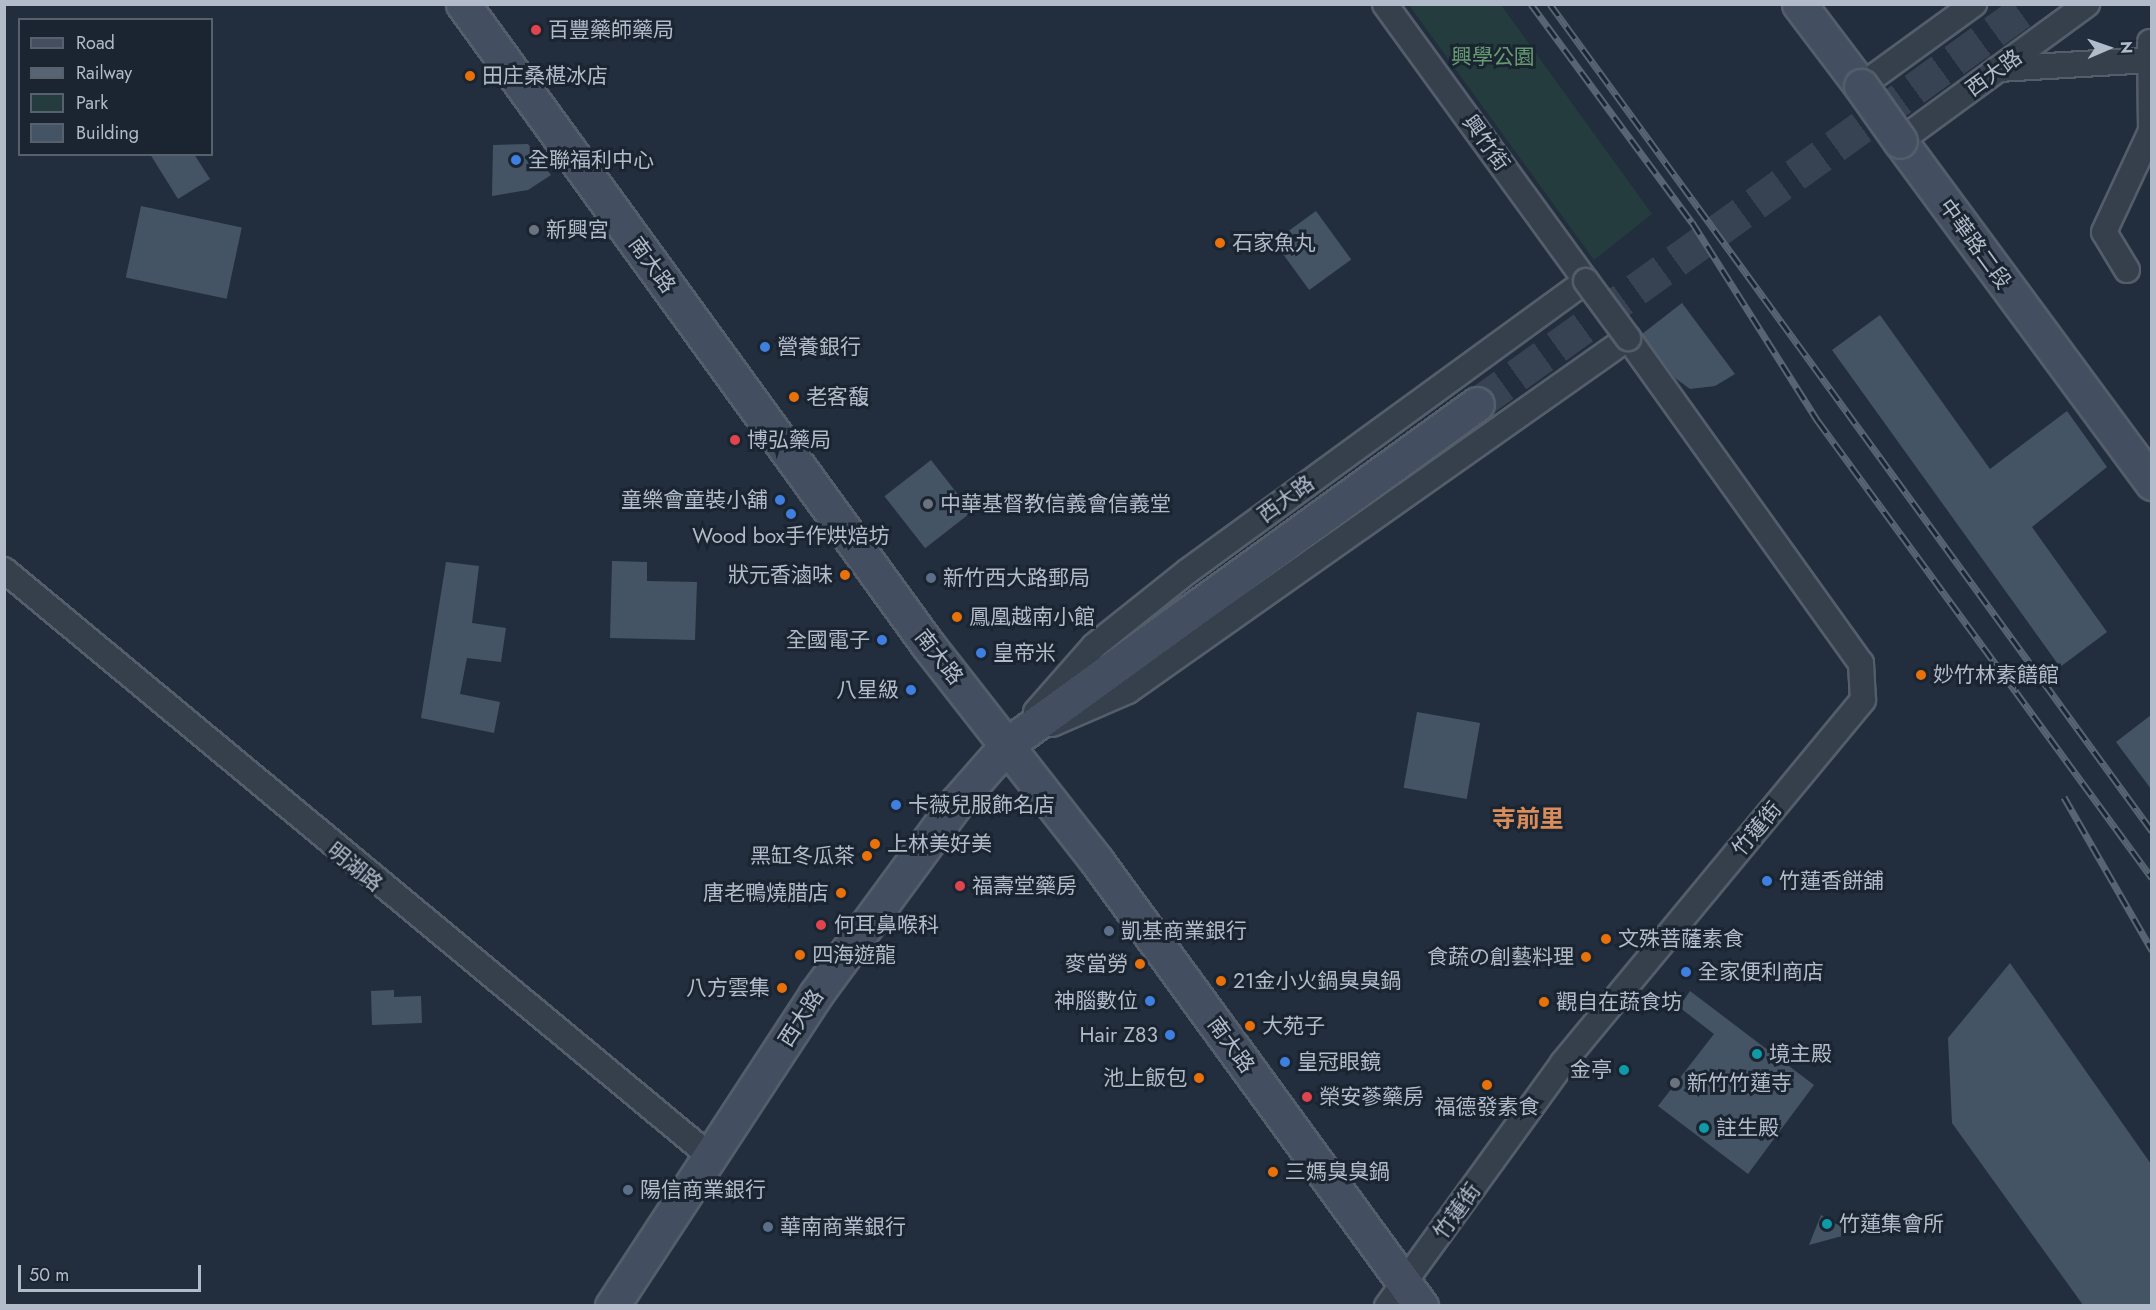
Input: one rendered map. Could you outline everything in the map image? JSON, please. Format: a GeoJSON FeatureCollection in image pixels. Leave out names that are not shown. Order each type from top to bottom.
{"type":"FeatureCollection","features":[{"type":"Feature","properties":{"kind":"street","name":"興竹街"},"geometry":{"type":"LineString","coordinates":[[1384,4],[1628,338]]}},
{"type":"Feature","properties":{"kind":"street","name":"中華路二段"},"geometry":{"type":"LineString","coordinates":[[1799,4],[2151,483]]}},
{"type":"Feature","properties":{"kind":"street"},"geometry":{"type":"LineString","coordinates":[[1861,86],[1974,4]]}},
{"type":"Feature","properties":{"kind":"street","name":"西大路"},"geometry":{"type":"LineString","coordinates":[[1900,141],[2087,4]]}},
{"type":"Feature","properties":{"kind":"street","name":"南大路"},"geometry":{"type":"LineString","coordinates":[[465,5],[928,645],[1008,744],[1404,1298]]}},
{"type":"Feature","properties":{"kind":"street"},"geometry":{"type":"LineString","coordinates":[[1998,69],[2151,51],[2151,131],[2104,232],[2127,270]]}},
{"type":"Feature","properties":{"kind":"street","name":"西大路"},"geometry":{"type":"LineString","coordinates":[[612,1305],[816,994],[957,801],[1094,646],[1122,623],[1587,281]]}},
{"type":"Feature","properties":{"kind":"street","name":"西大路"},"geometry":{"type":"LineString","coordinates":[[1008,744],[1128,691],[1628,338]]}},
{"type":"Feature","properties":{"kind":"street","name":"竹蓮街"},"geometry":{"type":"LineString","coordinates":[[1404,1298],[1563,1063],[1863,700],[1861,663],[1628,338]]}},
{"type":"Feature","properties":{"kind":"street","name":"西大路"},"geometry":{"type":"LineString","coordinates":[[1008,744],[1477,404]]}},
{"type":"Feature","properties":{"kind":"street","name":"明湖路"},"geometry":{"type":"LineString","coordinates":[[4,570],[232,765],[711,1157]]}},
{"type":"Feature","properties":{"kind":"green space","name":"興學公園"},"geometry":{"type":"Polygon","coordinates":[[[1409,5],[1501,5],[1652,214],[1594,260],[1409,5]]]}},
{"type":"Feature","properties":{"kind":"building","name":"全聯福利中心"},"geometry":{"type":"Polygon","coordinates":[[[528,144],[551,175],[528,190],[492,196],[493,145],[528,144]]]}},
{"type":"Feature","properties":{"kind":"building"},"geometry":{"type":"Polygon","coordinates":[[[151,156],[195,156],[210,179],[178,199],[151,156]]]}},
{"type":"Feature","properties":{"kind":"building"},"geometry":{"type":"Polygon","coordinates":[[[141,206],[242,227],[227,299],[126,277],[141,206]]]}},
{"type":"Feature","properties":{"kind":"building"},"geometry":{"type":"Polygon","coordinates":[[[1316,211],[1351,260],[1309,290],[1274,242],[1316,211]]]}},
{"type":"Feature","properties":{"kind":"building"},"geometry":{"type":"Polygon","coordinates":[[[1682,303],[1735,374],[1715,386],[1690,389],[1675,378],[1642,334],[1682,303]]]}},
{"type":"Feature","properties":{"kind":"building"},"geometry":{"type":"Polygon","coordinates":[[[1880,315],[1990,469],[2067,411],[2107,467],[2032,527],[2107,632],[2060,667],[1832,350],[1880,315]]]}},
{"type":"Feature","properties":{"kind":"building","name":"中華基督教信義會信義堂"},"geometry":{"type":"Polygon","coordinates":[[[931,460],[972,512],[925,548],[885,496],[931,460]]]}},
{"type":"Feature","properties":{"kind":"building"},"geometry":{"type":"Polygon","coordinates":[[[612,561],[647,562],[647,581],[697,582],[695,640],[610,638],[612,561]]]}},
{"type":"Feature","properties":{"kind":"building"},"geometry":{"type":"Polygon","coordinates":[[[446,562],[479,566],[472,623],[506,628],[501,662],[467,658],[460,694],[500,702],[494,733],[421,718],[446,562]]]}},
{"type":"Feature","properties":{"kind":"building"},"geometry":{"type":"Polygon","coordinates":[[[1417,712],[1480,723],[1467,799],[1404,788],[1417,712]]]}},
{"type":"Feature","properties":{"kind":"building"},"geometry":{"type":"Polygon","coordinates":[[[2151,715],[2151,789],[2116,742],[2151,715]]]}},
{"type":"Feature","properties":{"kind":"building"},"geometry":{"type":"Polygon","coordinates":[[[2010,963],[2151,1164],[2151,1305],[2083,1305],[1952,1123],[1948,1038],[2010,963]]]}},
{"type":"Feature","properties":{"kind":"building"},"geometry":{"type":"Polygon","coordinates":[[[394,990],[394,997],[421,996],[422,1023],[372,1025],[371,991],[394,990]]]}},
{"type":"Feature","properties":{"kind":"building","name":"新竹竹蓮寺"},"geometry":{"type":"Polygon","coordinates":[[[1690,991],[1814,1085],[1748,1174],[1658,1106],[1714,1034],[1679,1007],[1690,991]]]}},
{"type":"Feature","properties":{"kind":"building","name":"竹蓮集會所"},"geometry":{"type":"Polygon","coordinates":[[[1821,1215],[1853,1233],[1809,1245],[1821,1215]]]}},
{"type":"Feature","properties":{"kind":"tunnel"},"geometry":{"type":"LineString","coordinates":[[1477,404],[2032,4]]}},
{"type":"Feature","properties":{"kind":"railway"},"geometry":{"type":"LineString","coordinates":[[1531,4],[1692,222],[1818,421],[2152,878]]}},
{"type":"Feature","properties":{"kind":"railway"},"geometry":{"type":"LineString","coordinates":[[1550,4],[2152,831]]}},
{"type":"Feature","properties":{"kind":"railway"},"geometry":{"type":"LineString","coordinates":[[2064,797],[2152,950]]}},
{"type":"Feature","properties":{"kind":"place","name":"百豐藥師藥局"},"geometry":{"type":"Point","coordinates":[536,30]}},
{"type":"Feature","properties":{"kind":"place","name":"田庄桑椹冰店"},"geometry":{"type":"Point","coordinates":[470,76]}},
{"type":"Feature","properties":{"kind":"place","name":"全聯福利中心"},"geometry":{"type":"Point","coordinates":[516,160]}},
{"type":"Feature","properties":{"kind":"place","name":"新興宮"},"geometry":{"type":"Point","coordinates":[534,230]}},
{"type":"Feature","properties":{"kind":"place","name":"石家魚丸"},"geometry":{"type":"Point","coordinates":[1220,243]}},
{"type":"Feature","properties":{"kind":"place","name":"營養銀行"},"geometry":{"type":"Point","coordinates":[765,347]}},
{"type":"Feature","properties":{"kind":"place","name":"老客馥"},"geometry":{"type":"Point","coordinates":[794,397]}},
{"type":"Feature","properties":{"kind":"place","name":"博弘藥局"},"geometry":{"type":"Point","coordinates":[735,440]}},
{"type":"Feature","properties":{"kind":"place","name":"童樂會童裝小舖"},"geometry":{"type":"Point","coordinates":[780,500]}},
{"type":"Feature","properties":{"kind":"place","name":"中華基督教信義會信義堂"},"geometry":{"type":"Point","coordinates":[928,504]}},
{"type":"Feature","properties":{"kind":"place","name":"Wood box手作烘焙坊"},"geometry":{"type":"Point","coordinates":[791,514]}},
{"type":"Feature","properties":{"kind":"place","name":"狀元香滷味"},"geometry":{"type":"Point","coordinates":[845,575]}},
{"type":"Feature","properties":{"kind":"place","name":"新竹西大路郵局"},"geometry":{"type":"Point","coordinates":[931,578]}},
{"type":"Feature","properties":{"kind":"place","name":"鳳凰越南小館"},"geometry":{"type":"Point","coordinates":[957,617]}},
{"type":"Feature","properties":{"kind":"place","name":"全國電子"},"geometry":{"type":"Point","coordinates":[882,640]}},
{"type":"Feature","properties":{"kind":"place","name":"皇帝米"},"geometry":{"type":"Point","coordinates":[981,653]}},
{"type":"Feature","properties":{"kind":"place","name":"妙竹林素饍館"},"geometry":{"type":"Point","coordinates":[1921,675]}},
{"type":"Feature","properties":{"kind":"place","name":"八星級"},"geometry":{"type":"Point","coordinates":[911,690]}},
{"type":"Feature","properties":{"kind":"place","name":"卡薇兒服飾名店"},"geometry":{"type":"Point","coordinates":[896,805]}},
{"type":"Feature","properties":{"kind":"place","name":"上林美好美"},"geometry":{"type":"Point","coordinates":[875,844]}},
{"type":"Feature","properties":{"kind":"place","name":"黑缸冬瓜茶"},"geometry":{"type":"Point","coordinates":[867,856]}},
{"type":"Feature","properties":{"kind":"place","name":"竹蓮香餅舖"},"geometry":{"type":"Point","coordinates":[1767,881]}},
{"type":"Feature","properties":{"kind":"place","name":"福壽堂藥房"},"geometry":{"type":"Point","coordinates":[960,886]}},
{"type":"Feature","properties":{"kind":"place","name":"唐老鴨燒腊店"},"geometry":{"type":"Point","coordinates":[841,893]}},
{"type":"Feature","properties":{"kind":"place","name":"何耳鼻喉科"},"geometry":{"type":"Point","coordinates":[821,925]}},
{"type":"Feature","properties":{"kind":"place","name":"凱基商業銀行"},"geometry":{"type":"Point","coordinates":[1109,931]}},
{"type":"Feature","properties":{"kind":"place","name":"文殊菩薩素食"},"geometry":{"type":"Point","coordinates":[1606,939]}},
{"type":"Feature","properties":{"kind":"place","name":"四海遊龍"},"geometry":{"type":"Point","coordinates":[800,955]}},
{"type":"Feature","properties":{"kind":"place","name":"食蔬の創藝料理"},"geometry":{"type":"Point","coordinates":[1586,957]}},
{"type":"Feature","properties":{"kind":"place","name":"麥當勞"},"geometry":{"type":"Point","coordinates":[1140,964]}},
{"type":"Feature","properties":{"kind":"place","name":"全家便利商店"},"geometry":{"type":"Point","coordinates":[1686,972]}},
{"type":"Feature","properties":{"kind":"place","name":"21金小火鍋臭臭鍋"},"geometry":{"type":"Point","coordinates":[1221,981]}},
{"type":"Feature","properties":{"kind":"place","name":"八方雲集"},"geometry":{"type":"Point","coordinates":[782,988]}},
{"type":"Feature","properties":{"kind":"place","name":"神腦數位"},"geometry":{"type":"Point","coordinates":[1150,1001]}},
{"type":"Feature","properties":{"kind":"place","name":"觀自在蔬食坊"},"geometry":{"type":"Point","coordinates":[1544,1002]}},
{"type":"Feature","properties":{"kind":"place","name":"大苑子"},"geometry":{"type":"Point","coordinates":[1250,1026]}},
{"type":"Feature","properties":{"kind":"place","name":"Hair Z83"},"geometry":{"type":"Point","coordinates":[1170,1035]}},
{"type":"Feature","properties":{"kind":"place","name":"境主殿"},"geometry":{"type":"Point","coordinates":[1757,1054]}},
{"type":"Feature","properties":{"kind":"place","name":"皇冠眼鏡"},"geometry":{"type":"Point","coordinates":[1285,1062]}},
{"type":"Feature","properties":{"kind":"place","name":"金亭"},"geometry":{"type":"Point","coordinates":[1624,1070]}},
{"type":"Feature","properties":{"kind":"place","name":"池上飯包"},"geometry":{"type":"Point","coordinates":[1199,1078]}},
{"type":"Feature","properties":{"kind":"place","name":"新竹竹蓮寺"},"geometry":{"type":"Point","coordinates":[1675,1083]}},
{"type":"Feature","properties":{"kind":"place","name":"福德發素食"},"geometry":{"type":"Point","coordinates":[1487,1085]}},
{"type":"Feature","properties":{"kind":"place","name":"榮安蔘藥房"},"geometry":{"type":"Point","coordinates":[1307,1097]}},
{"type":"Feature","properties":{"kind":"place","name":"註生殿"},"geometry":{"type":"Point","coordinates":[1704,1128]}},
{"type":"Feature","properties":{"kind":"place","name":"三媽臭臭鍋"},"geometry":{"type":"Point","coordinates":[1273,1172]}},
{"type":"Feature","properties":{"kind":"place","name":"陽信商業銀行"},"geometry":{"type":"Point","coordinates":[628,1190]}},
{"type":"Feature","properties":{"kind":"place","name":"竹蓮集會所"},"geometry":{"type":"Point","coordinates":[1827,1224]}},
{"type":"Feature","properties":{"kind":"place","name":"華南商業銀行"},"geometry":{"type":"Point","coordinates":[768,1227]}},
{"type":"Feature","properties":{"kind":"district","name":"寺前里"},"geometry":{"type":"Point","coordinates":[1528,819]}}]}
